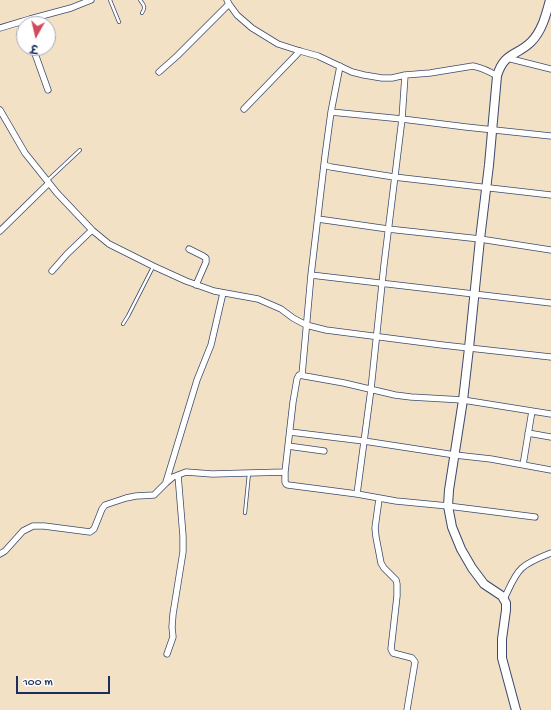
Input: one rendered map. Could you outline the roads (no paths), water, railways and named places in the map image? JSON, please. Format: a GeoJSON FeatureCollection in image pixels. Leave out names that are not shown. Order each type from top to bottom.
{"type":"FeatureCollection","features":[{"type":"Feature","properties":{"kind":"main road"},"geometry":{"type":"LineString","coordinates":[[516,710],[502,658],[502,639],[506,603],[502,596],[484,584],[472,568],[461,549],[452,527],[448,506],[469,348],[497,76],[501,64],[507,58],[523,49],[538,33],[547,12],[550,0]]}},
{"type":"Feature","properties":{"kind":"street"},"geometry":{"type":"LineString","coordinates":[[42,16],[71,8],[91,0]]}},
{"type":"Feature","properties":{"kind":"street"},"geometry":{"type":"LineString","coordinates":[[159,72],[228,2],[237,15],[267,38],[278,44],[318,56],[358,74],[392,78],[473,66],[488,70],[497,76]]}},
{"type":"Feature","properties":{"kind":"street"},"geometry":{"type":"LineString","coordinates":[[0,28],[16,23]]}},
{"type":"Feature","properties":{"kind":"street"},"geometry":{"type":"LineString","coordinates":[[244,109],[300,51]]}},
{"type":"Feature","properties":{"kind":"street"},"geometry":{"type":"LineString","coordinates":[[36,56],[48,90]]}},
{"type":"Feature","properties":{"kind":"street"},"geometry":{"type":"LineString","coordinates":[[507,58],[551,69]]}},
{"type":"Feature","properties":{"kind":"street"},"geometry":{"type":"LineString","coordinates":[[302,375],[311,275],[324,165],[331,112],[340,66]]}},
{"type":"Feature","properties":{"kind":"street"},"geometry":{"type":"LineString","coordinates":[[357,494],[371,389],[388,229],[402,119],[405,75]]}},
{"type":"Feature","properties":{"kind":"street"},"geometry":{"type":"LineString","coordinates":[[0,110],[26,153],[48,182],[92,230],[109,244],[153,266],[196,285],[223,294],[258,299],[281,309],[306,325],[326,330],[551,357]]}},
{"type":"Feature","properties":{"kind":"street"},"geometry":{"type":"LineString","coordinates":[[331,112],[551,136]]}},
{"type":"Feature","properties":{"kind":"street"},"geometry":{"type":"LineString","coordinates":[[324,165],[394,177],[551,195]]}},
{"type":"Feature","properties":{"kind":"street"},"geometry":{"type":"LineString","coordinates":[[0,231],[48,182]]}},
{"type":"Feature","properties":{"kind":"street"},"geometry":{"type":"LineString","coordinates":[[318,219],[388,229],[480,239],[551,250]]}},
{"type":"Feature","properties":{"kind":"street"},"geometry":{"type":"LineString","coordinates":[[52,271],[92,230]]}},
{"type":"Feature","properties":{"kind":"street"},"geometry":{"type":"LineString","coordinates":[[189,249],[206,258],[206,262],[196,285]]}},
{"type":"Feature","properties":{"kind":"street"},"geometry":{"type":"LineString","coordinates":[[311,275],[551,303]]}},
{"type":"Feature","properties":{"kind":"street"},"geometry":{"type":"LineString","coordinates":[[166,483],[197,380],[211,345],[223,294]]}},
{"type":"Feature","properties":{"kind":"street"},"geometry":{"type":"LineString","coordinates":[[535,518],[448,506],[379,499],[357,494],[286,484],[285,472],[296,379],[298,376],[302,375],[395,395],[463,400],[551,414]]}},
{"type":"Feature","properties":{"kind":"street"},"geometry":{"type":"LineString","coordinates":[[523,465],[532,412]]}},
{"type":"Feature","properties":{"kind":"street"},"geometry":{"type":"LineString","coordinates":[[290,432],[491,459],[551,470]]}},
{"type":"Feature","properties":{"kind":"street"},"geometry":{"type":"LineString","coordinates":[[528,433],[551,437]]}},
{"type":"Feature","properties":{"kind":"street"},"geometry":{"type":"LineString","coordinates":[[288,446],[324,451]]}},
{"type":"Feature","properties":{"kind":"street"},"geometry":{"type":"LineString","coordinates":[[0,554],[23,530],[33,526],[90,532],[94,529],[102,509],[106,505],[126,498],[154,495],[173,477],[178,475],[190,472],[212,474],[285,472]]}},
{"type":"Feature","properties":{"kind":"street"},"geometry":{"type":"LineString","coordinates":[[167,654],[173,637],[173,614],[183,552],[178,475]]}},
{"type":"Feature","properties":{"kind":"street"},"geometry":{"type":"LineString","coordinates":[[379,499],[375,528],[377,544],[384,568],[396,580],[397,584],[391,649],[393,653],[412,658],[415,662],[407,710]]}},
{"type":"Feature","properties":{"kind":"street"},"geometry":{"type":"LineString","coordinates":[[504,599],[522,568],[538,558],[551,553]]}},
{"type":"Feature","properties":{"kind":"lane"},"geometry":{"type":"LineString","coordinates":[[110,0],[119,22]]}},
{"type":"Feature","properties":{"kind":"lane"},"geometry":{"type":"LineString","coordinates":[[140,0],[144,6],[142,13]]}},
{"type":"Feature","properties":{"kind":"lane"},"geometry":{"type":"LineString","coordinates":[[48,182],[80,150]]}},
{"type":"Feature","properties":{"kind":"lane"},"geometry":{"type":"LineString","coordinates":[[123,324],[153,266]]}},
{"type":"Feature","properties":{"kind":"lane"},"geometry":{"type":"LineString","coordinates":[[245,513],[249,473]]}}]}
